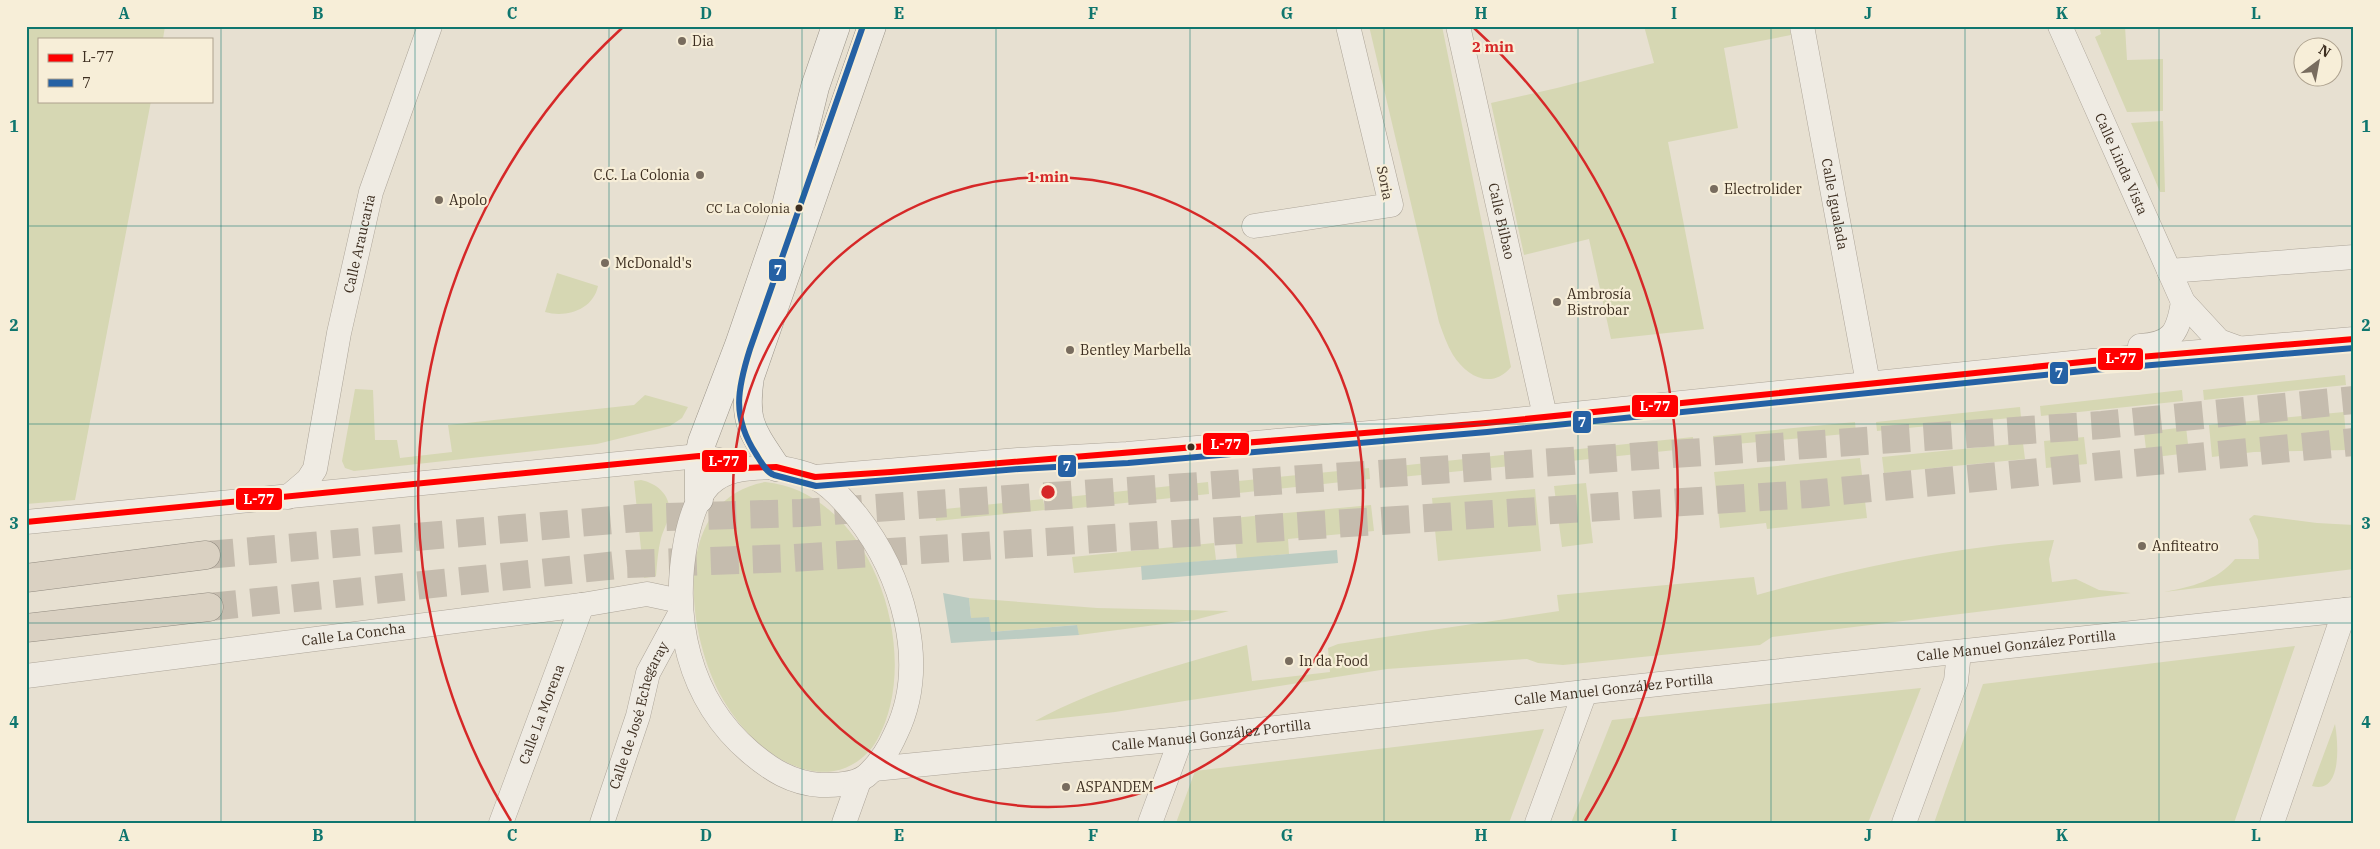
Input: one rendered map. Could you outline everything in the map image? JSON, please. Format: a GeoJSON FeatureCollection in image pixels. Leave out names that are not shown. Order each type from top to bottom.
{"type":"FeatureCollection","features":[{"type":"Feature","properties":{"kind":"highway"},"geometry":{"type":"LineString","coordinates":[[26,578],[206,555]]}},
{"type":"Feature","properties":{"kind":"highway"},"geometry":{"type":"LineString","coordinates":[[26,628],[209,607]]}},
{"type":"Feature","properties":{"kind":"street","name":"Calle Araucaria"},"geometry":{"type":"LineString","coordinates":[[288,497],[308,480],[314,469],[339,333],[371,192],[430,26]]}},
{"type":"Feature","properties":{"kind":"street"},"geometry":{"type":"LineString","coordinates":[[681,607],[686,537],[699,499],[699,456],[702,442],[739,345],[784,214],[815,88],[836,26]]}},
{"type":"Feature","properties":{"kind":"street"},"geometry":{"type":"LineString","coordinates":[[827,154],[825,130],[836,83],[856,26]]}},
{"type":"Feature","properties":{"kind":"street"},"geometry":{"type":"LineString","coordinates":[[776,467],[752,430],[746,401],[750,377],[872,26]]}},
{"type":"Feature","properties":{"kind":"street","name":"Soria"},"geometry":{"type":"LineString","coordinates":[[1254,226],[1391,205],[1348,26]]}},
{"type":"Feature","properties":{"kind":"street","name":"Calle Bilbao"},"geometry":{"type":"LineString","coordinates":[[1458,26],[1545,416]]}},
{"type":"Feature","properties":{"kind":"street","name":"Calle Igualada"},"geometry":{"type":"LineString","coordinates":[[1802,26],[1868,383]]}},
{"type":"Feature","properties":{"kind":"street","name":"Calle Linda Vista"},"geometry":{"type":"LineString","coordinates":[[2060,26],[2183,302],[2219,341],[2241,350]]}},
{"type":"Feature","properties":{"kind":"street"},"geometry":{"type":"LineString","coordinates":[[2169,271],[2354,257]]}},
{"type":"Feature","properties":{"kind":"street"},"geometry":{"type":"LineString","coordinates":[[2092,361],[2105,351],[2162,343],[2177,330],[2183,302]]}},
{"type":"Feature","properties":{"kind":"street"},"geometry":{"type":"LineString","coordinates":[[699,499],[716,479],[743,468],[776,467],[815,477],[1018,460],[1128,454],[1545,416],[2092,361],[2241,350],[2354,339]]}},
{"type":"Feature","properties":{"kind":"street"},"geometry":{"type":"LineString","coordinates":[[26,522],[699,456],[728,462],[743,468]]}},
{"type":"Feature","properties":{"kind":"street"},"geometry":{"type":"LineString","coordinates":[[314,469],[327,483],[347,490]]}},
{"type":"Feature","properties":{"kind":"street"},"geometry":{"type":"LineString","coordinates":[[815,477],[850,507],[873,537],[894,578],[911,651],[909,692],[903,718],[889,749],[867,775],[844,823]]}},
{"type":"Feature","properties":{"kind":"street","name":"Calle La Concha"},"geometry":{"type":"LineString","coordinates":[[26,676],[582,605],[647,594],[681,607]]}},
{"type":"Feature","properties":{"kind":"street","name":"Calle La Morena"},"geometry":{"type":"LineString","coordinates":[[501,823],[582,605]]}},
{"type":"Feature","properties":{"kind":"street","name":"Calle Manuel González Portilla"},"geometry":{"type":"LineString","coordinates":[[681,607],[683,633],[699,686],[714,714],[738,742],[775,772],[792,780],[808,784],[830,785],[867,775],[1585,692],[2349,610]]}},
{"type":"Feature","properties":{"kind":"street","name":"Calle de José Echegaray"},"geometry":{"type":"LineString","coordinates":[[602,823],[638,716],[648,673],[681,607]]}},
{"type":"Feature","properties":{"kind":"street"},"geometry":{"type":"LineString","coordinates":[[2272,823],[2349,610]]}},
{"type":"Feature","properties":{"kind":"street"},"geometry":{"type":"LineString","coordinates":[[1904,823],[1956,681],[1959,652]]}},
{"type":"Feature","properties":{"kind":"street"},"geometry":{"type":"LineString","coordinates":[[1537,823],[1585,692]]}},
{"type":"Feature","properties":{"kind":"street"},"geometry":{"type":"LineString","coordinates":[[1150,823],[1181,739]]}},
{"type":"Feature","properties":{"kind":"green space"},"geometry":{"type":"Polygon","coordinates":[[[26,26],[165,26],[163,38],[38,38],[38,102],[151,102],[75,500],[26,504],[26,26]]]}},
{"type":"Feature","properties":{"kind":"green space"},"geometry":{"type":"Polygon","coordinates":[[[1369,26],[1442,26],[1511,367],[1504,374],[1496,378],[1480,378],[1472,375],[1459,363],[1445,339],[1439,322],[1369,26]]]}},
{"type":"Feature","properties":{"kind":"green space"},"geometry":{"type":"Polygon","coordinates":[[[1644,26],[1789,26],[1791,35],[1724,48],[1738,128],[1668,142],[1704,329],[1611,339],[1589,239],[1524,255],[1491,103],[1654,63],[1644,26]]]}},
{"type":"Feature","properties":{"kind":"green space"},"geometry":{"type":"Polygon","coordinates":[[[2099,26],[2125,26],[2127,60],[2163,59],[2163,111],[2127,112],[2095,37],[2101,34],[2099,26]]]}},
{"type":"Feature","properties":{"kind":"green space"},"geometry":{"type":"Polygon","coordinates":[[[2163,121],[2165,192],[2160,192],[2131,123],[2163,121]]]}},
{"type":"Feature","properties":{"kind":"green space"},"geometry":{"type":"Polygon","coordinates":[[[557,273],[598,286],[591,301],[570,313],[553,314],[545,312],[557,273]]]}},
{"type":"Feature","properties":{"kind":"green space"},"geometry":{"type":"Polygon","coordinates":[[[2345,375],[2346,385],[2204,400],[2203,390],[2345,375]]]}},
{"type":"Feature","properties":{"kind":"green space"},"geometry":{"type":"Polygon","coordinates":[[[355,389],[373,390],[375,440],[397,440],[400,458],[452,452],[448,425],[634,405],[645,395],[688,407],[682,418],[670,426],[597,444],[354,471],[345,468],[342,461],[355,389]]]}},
{"type":"Feature","properties":{"kind":"green space"},"geometry":{"type":"Polygon","coordinates":[[[2182,390],[2183,401],[2041,416],[2040,406],[2182,390]]]}},
{"type":"Feature","properties":{"kind":"green space"},"geometry":{"type":"Polygon","coordinates":[[[2020,407],[2021,417],[1877,431],[1876,422],[2020,407]]]}},
{"type":"Feature","properties":{"kind":"green space"},"geometry":{"type":"Polygon","coordinates":[[[2344,412],[2347,450],[2254,452],[2212,457],[2209,425],[2344,412]]]}},
{"type":"Feature","properties":{"kind":"green space"},"geometry":{"type":"Polygon","coordinates":[[[1855,422],[1856,433],[1714,446],[1713,436],[1855,422]]]}},
{"type":"Feature","properties":{"kind":"green space"},"geometry":{"type":"Polygon","coordinates":[[[2186,427],[2189,453],[2147,458],[2144,432],[2186,427]]]}},
{"type":"Feature","properties":{"kind":"green space"},"geometry":{"type":"Polygon","coordinates":[[[1693,437],[1694,448],[1552,463],[1551,452],[1693,437]]]}},
{"type":"Feature","properties":{"kind":"green space"},"geometry":{"type":"Polygon","coordinates":[[[2084,437],[2087,464],[2046,468],[2044,441],[2084,437]]]}},
{"type":"Feature","properties":{"kind":"green space"},"geometry":{"type":"Polygon","coordinates":[[[2023,443],[2025,459],[1884,473],[1882,457],[2023,443]]]}},
{"type":"Feature","properties":{"kind":"green space"},"geometry":{"type":"Polygon","coordinates":[[[1530,452],[1532,464],[1391,478],[1389,467],[1530,452]]]}},
{"type":"Feature","properties":{"kind":"green space"},"geometry":{"type":"Polygon","coordinates":[[[1860,458],[1867,518],[1767,529],[1766,523],[1720,528],[1714,472],[1860,458]]]}},
{"type":"Feature","properties":{"kind":"green space"},"geometry":{"type":"Polygon","coordinates":[[[1369,468],[1370,479],[1229,494],[1228,482],[1369,468]]]}},
{"type":"Feature","properties":{"kind":"green space"},"geometry":{"type":"Polygon","coordinates":[[[641,480],[654,485],[664,493],[669,505],[668,519],[660,543],[656,576],[644,578],[634,481],[641,480]]]}},
{"type":"Feature","properties":{"kind":"green space"},"geometry":{"type":"Polygon","coordinates":[[[765,482],[803,492],[834,515],[860,546],[879,583],[891,624],[895,665],[890,705],[877,740],[859,760],[847,767],[834,771],[820,772],[795,766],[782,760],[758,743],[738,722],[727,706],[713,679],[702,647],[695,612],[694,577],[699,544],[712,516],[734,494],[765,482]]]}},
{"type":"Feature","properties":{"kind":"green space"},"geometry":{"type":"Polygon","coordinates":[[[1208,482],[1209,494],[1068,509],[1067,497],[1208,482]]]}},
{"type":"Feature","properties":{"kind":"green space"},"geometry":{"type":"Polygon","coordinates":[[[1586,483],[1593,543],[1562,547],[1554,486],[1586,483]]]}},
{"type":"Feature","properties":{"kind":"green space"},"geometry":{"type":"Polygon","coordinates":[[[1535,489],[1541,551],[1438,561],[1432,498],[1535,489]]]}},
{"type":"Feature","properties":{"kind":"green space"},"geometry":{"type":"Polygon","coordinates":[[[1043,499],[1045,510],[936,521],[935,510],[1043,499]]]}},
{"type":"Feature","properties":{"kind":"green space"},"geometry":{"type":"Polygon","coordinates":[[[1371,505],[1374,531],[1288,539],[1289,554],[1237,559],[1233,518],[1371,505]]]}},
{"type":"Feature","properties":{"kind":"green space"},"geometry":{"type":"Polygon","coordinates":[[[2254,515],[2317,523],[2354,525],[2354,569],[2164,592],[2184,588],[2212,578],[2228,567],[2235,559],[2259,559],[2258,540],[2249,519],[2254,515]]]}},
{"type":"Feature","properties":{"kind":"green space"},"geometry":{"type":"Polygon","coordinates":[[[2054,540],[2049,559],[2052,582],[2076,579],[2099,590],[2131,593],[1772,637],[1760,645],[1563,665],[1538,663],[1527,659],[1387,669],[1115,712],[1035,721],[1060,708],[1112,687],[1247,645],[1252,681],[1330,672],[1328,648],[1338,644],[1559,611],[1557,595],[1754,577],[1757,595],[1830,576],[1941,553],[2054,540]]]}},
{"type":"Feature","properties":{"kind":"green space"},"geometry":{"type":"Polygon","coordinates":[[[1214,543],[1216,560],[1074,573],[1072,557],[1214,543]]]}},
{"type":"Feature","properties":{"kind":"green space"},"geometry":{"type":"Polygon","coordinates":[[[969,598],[1097,608],[1229,611],[1194,620],[1079,635],[1076,625],[991,632],[971,618],[969,598]]]}},
{"type":"Feature","properties":{"kind":"green space"},"geometry":{"type":"Polygon","coordinates":[[[2295,646],[2234,823],[1934,823],[1983,684],[2295,646]]]}},
{"type":"Feature","properties":{"kind":"green space"},"geometry":{"type":"Polygon","coordinates":[[[1921,688],[1868,823],[1571,823],[1612,720],[1921,688]]]}},
{"type":"Feature","properties":{"kind":"green space"},"geometry":{"type":"Polygon","coordinates":[[[2335,724],[2337,753],[2334,775],[2322,787],[2312,786],[2335,724]]]}},
{"type":"Feature","properties":{"kind":"green space"},"geometry":{"type":"Polygon","coordinates":[[[1544,729],[1509,823],[1176,823],[1195,771],[1544,729]]]}},
{"type":"Feature","properties":{"kind":"shaded area"},"geometry":{"type":"Polygon","coordinates":[[[1337,550],[1338,563],[1142,580],[1141,566],[1337,550]]]}},
{"type":"Feature","properties":{"kind":"shaded area"},"geometry":{"type":"Polygon","coordinates":[[[943,593],[969,598],[971,618],[989,617],[991,632],[1077,625],[1079,635],[951,643],[943,593]]]}},
{"type":"Feature","properties":{"kind":"tunnel"},"geometry":{"type":"LineString","coordinates":[[206,555],[637,518],[801,513],[2102,425],[2354,400]]}},
{"type":"Feature","properties":{"kind":"tunnel"},"geometry":{"type":"LineString","coordinates":[[209,607],[627,564],[793,558],[1809,494],[2354,442]]}},
{"type":"Feature","properties":{"kind":"transit line","name":"7"},"geometry":{"type":"LineString","coordinates":[[863,26],[750,349],[740,390],[739,403],[743,428],[748,441],[764,466],[774,475],[816,486],[1019,469],[1128,463],[1487,432],[2093,370],[2354,348]]}},
{"type":"Feature","properties":{"kind":"transit line","name":"L-77"},"geometry":{"type":"LineString","coordinates":[[26,522],[699,456],[729,462],[743,468],[776,467],[815,477],[891,472],[1486,423],[2092,361],[2354,339]]}},
{"type":"Feature","properties":{"kind":"place","name":"Dia"},"geometry":{"type":"Point","coordinates":[682,41]}},
{"type":"Feature","properties":{"kind":"place","name":"C.C. La Colonia"},"geometry":{"type":"Point","coordinates":[700,175]}},
{"type":"Feature","properties":{"kind":"place","name":"Electrolider"},"geometry":{"type":"Point","coordinates":[1714,189]}},
{"type":"Feature","properties":{"kind":"place","name":"Apolo"},"geometry":{"type":"Point","coordinates":[439,200]}},
{"type":"Feature","properties":{"kind":"place","name":"CC La Colonia"},"geometry":{"type":"Point","coordinates":[799,208]}},
{"type":"Feature","properties":{"kind":"place","name":"McDonald's"},"geometry":{"type":"Point","coordinates":[605,263]}},
{"type":"Feature","properties":{"kind":"place","name":"Ambrosía Bistrobar"},"geometry":{"type":"Point","coordinates":[1557,302]}},
{"type":"Feature","properties":{"kind":"place","name":"Bentley Marbella"},"geometry":{"type":"Point","coordinates":[1070,350]}},
{"type":"Feature","properties":{"kind":"place","name":"Anfiteatro"},"geometry":{"type":"Point","coordinates":[2142,546]}},
{"type":"Feature","properties":{"kind":"place","name":"In da Food"},"geometry":{"type":"Point","coordinates":[1289,661]}},
{"type":"Feature","properties":{"kind":"place","name":"ASPANDEM"},"geometry":{"type":"Point","coordinates":[1066,787]}}]}
